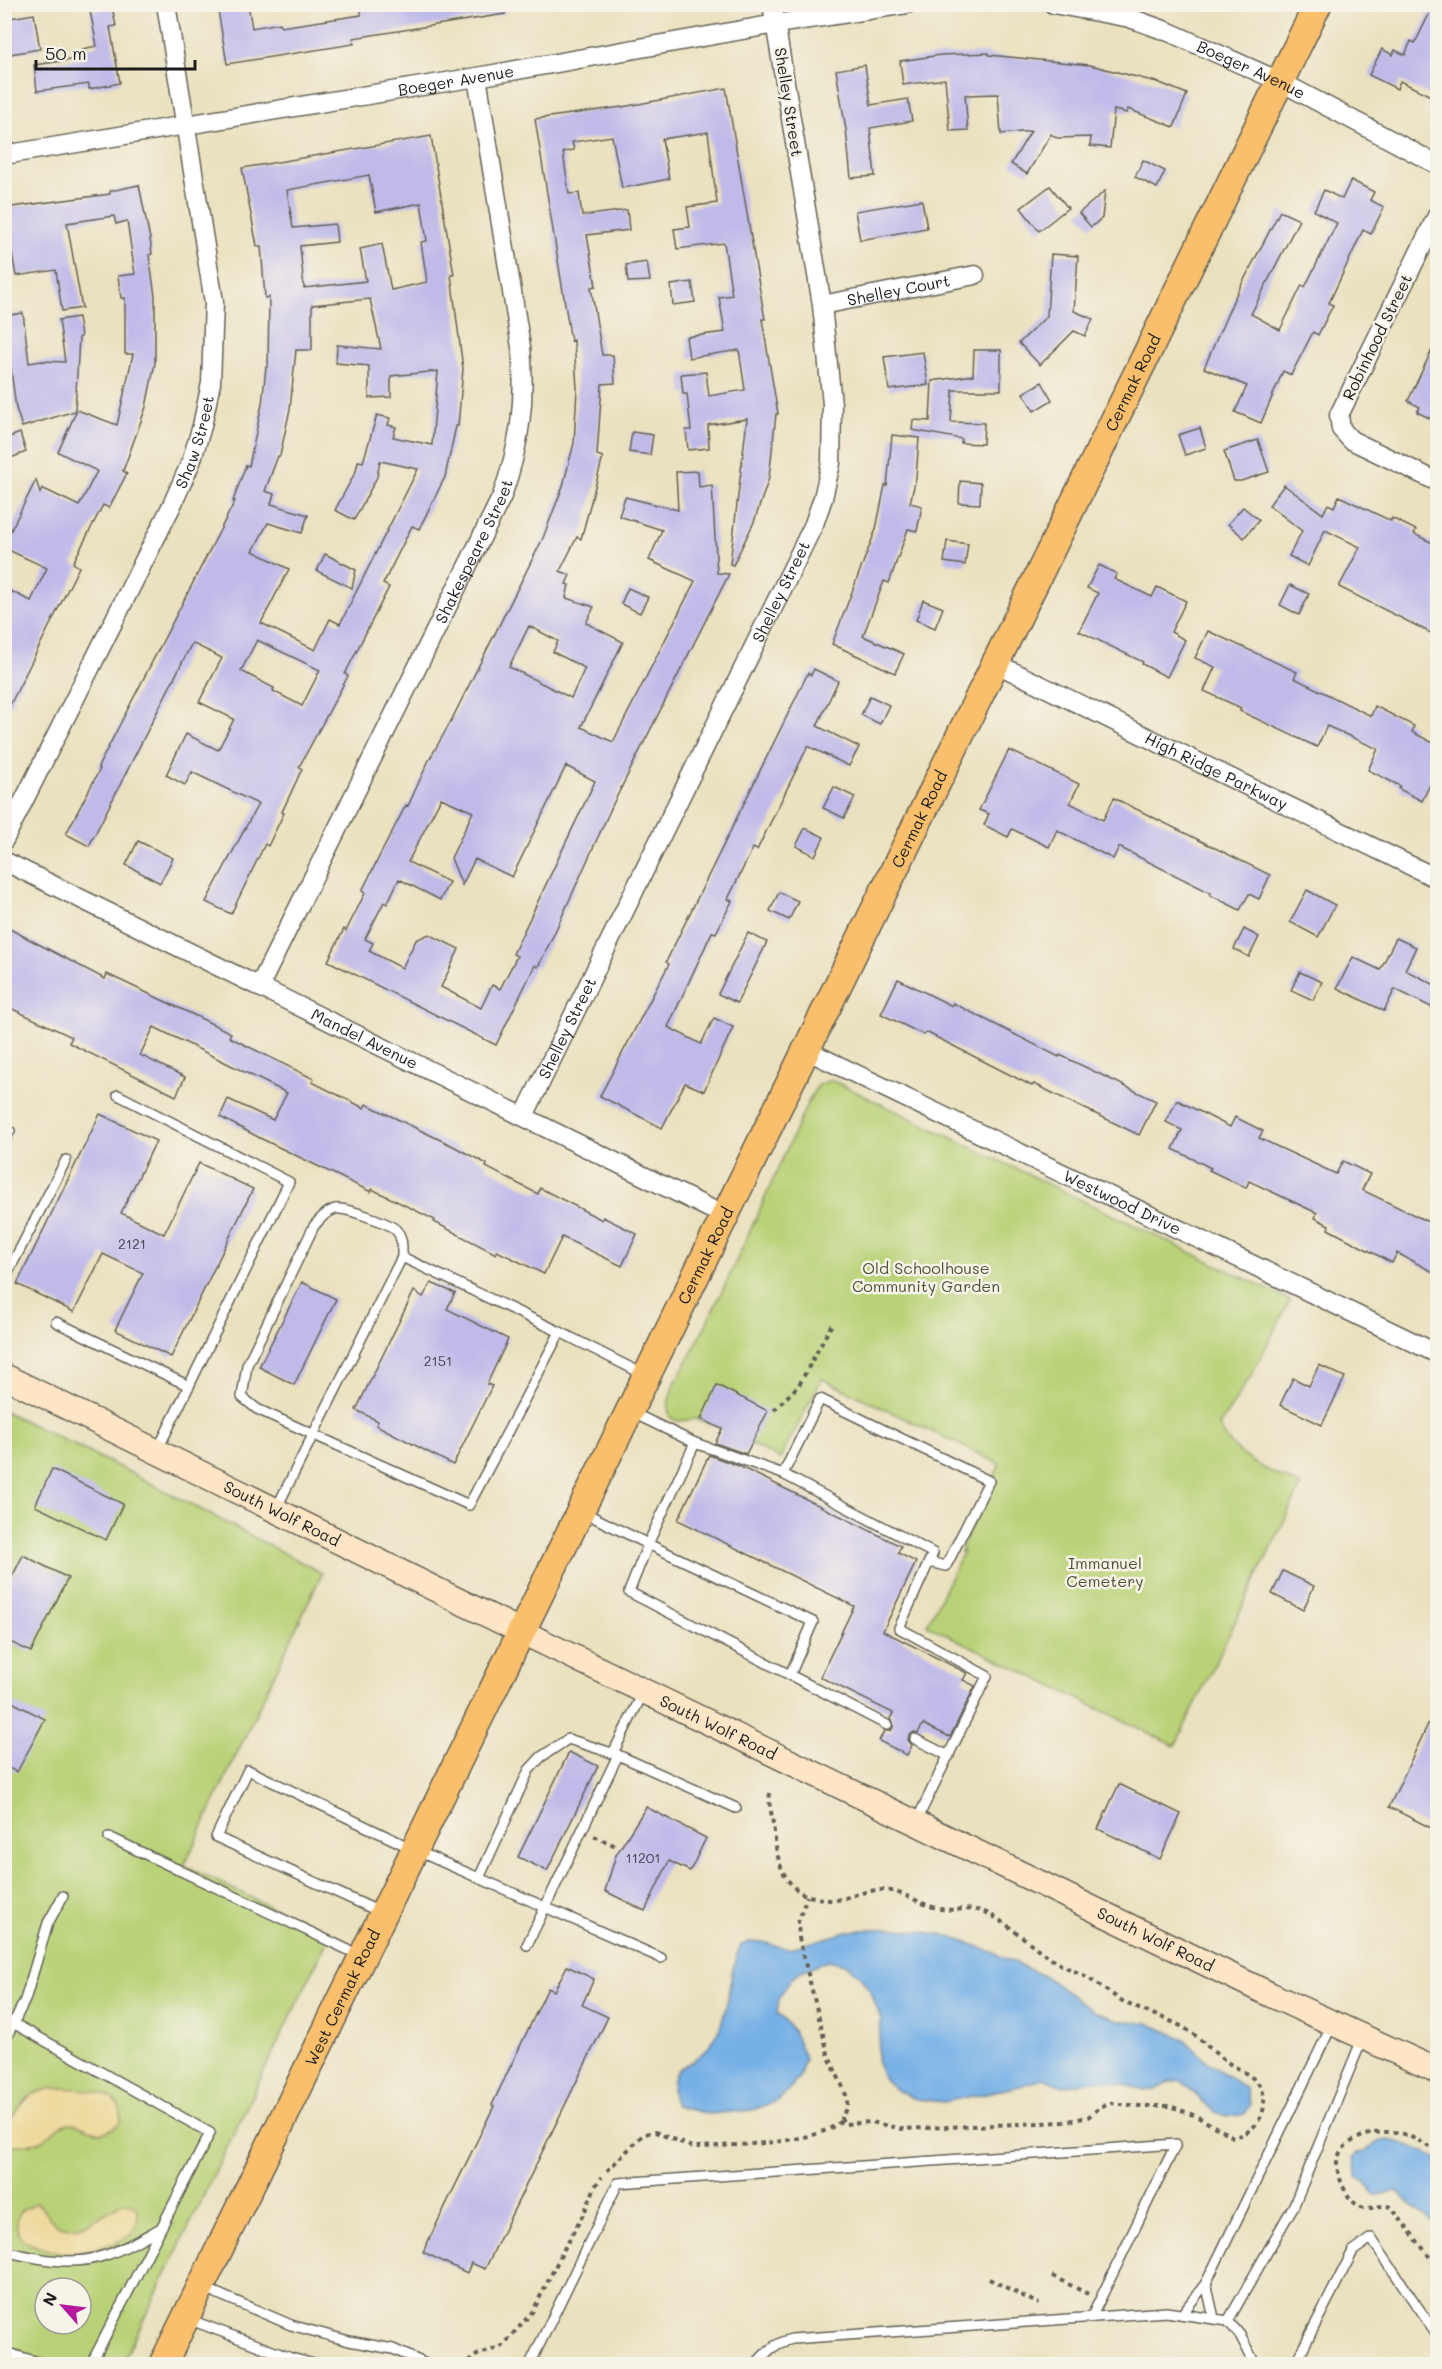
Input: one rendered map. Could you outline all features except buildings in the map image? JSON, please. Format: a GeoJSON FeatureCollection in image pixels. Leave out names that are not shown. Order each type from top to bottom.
{"type":"FeatureCollection","features":[{"type":"Feature","properties":{"kind":"main road","name":"Cermak Road"},"geometry":{"type":"LineString","coordinates":[[522,1632],[1318,4]]}},
{"type":"Feature","properties":{"kind":"main road","name":"South Wolf Road"},"geometry":{"type":"LineString","coordinates":[[4,1376],[522,1632],[1271,1995],[1437,2071]]}},
{"type":"Feature","properties":{"kind":"main road","name":"West Cermak Road"},"geometry":{"type":"LineString","coordinates":[[164,2364],[522,1632]]}},
{"type":"Feature","properties":{"kind":"street","name":"Shaw Street"},"geometry":{"type":"LineString","coordinates":[[4,840],[172,506],[202,426],[211,382],[214,302],[166,4]]}},
{"type":"Feature","properties":{"kind":"street","name":"Shelley Street"},"geometry":{"type":"LineString","coordinates":[[524,1116],[814,524],[831,463],[832,405],[822,305],[772,4]]}},
{"type":"Feature","properties":{"kind":"street","name":"Boeger Avenue"},"geometry":{"type":"LineString","coordinates":[[4,155],[477,77],[776,24],[907,4]]}},
{"type":"Feature","properties":{"kind":"street","name":"Boeger Avenue"},"geometry":{"type":"LineString","coordinates":[[1053,4],[1130,18],[1169,32],[1281,82],[1437,165]]}},
{"type":"Feature","properties":{"kind":"street","name":"Shakespeare Street"},"geometry":{"type":"LineString","coordinates":[[259,987],[502,496],[515,459],[520,432],[523,385],[520,347],[477,77]]}},
{"type":"Feature","properties":{"kind":"street","name":"Robinhood Street"},"geometry":{"type":"LineString","coordinates":[[1437,214],[1339,415],[1341,429],[1351,440],[1437,482]]}},
{"type":"Feature","properties":{"kind":"street","name":"Shelley Court"},"geometry":{"type":"LineString","coordinates":[[822,305],[975,275]]}},
{"type":"Feature","properties":{"kind":"street","name":"High Ridge Parkway"},"geometry":{"type":"LineString","coordinates":[[997,664],[1437,879]]}},
{"type":"Feature","properties":{"kind":"street","name":"Mandel Avenue"},"geometry":{"type":"LineString","coordinates":[[4,861],[725,1216]]}},
{"type":"Feature","properties":{"kind":"street","name":"Westwood Drive"},"geometry":{"type":"LineString","coordinates":[[806,1050],[1437,1354]]}},
{"type":"Feature","properties":{"kind":"lane"},"geometry":{"type":"LineString","coordinates":[[118,1095],[289,1182],[157,1452]]}},
{"type":"Feature","properties":{"kind":"lane"},"geometry":{"type":"LineString","coordinates":[[4,1141],[10,1131]]}},
{"type":"Feature","properties":{"kind":"lane"},"geometry":{"type":"LineString","coordinates":[[4,1280],[66,1160]]}},
{"type":"Feature","properties":{"kind":"lane"},"geometry":{"type":"LineString","coordinates":[[275,1510],[313,1435],[402,1257],[402,1243],[396,1229],[372,1218],[339,1208],[327,1212],[314,1226],[247,1365],[242,1397],[257,1408],[313,1435],[469,1505],[560,1332]]}},
{"type":"Feature","properties":{"kind":"lane"},"geometry":{"type":"LineString","coordinates":[[402,1257],[647,1376]]}},
{"type":"Feature","properties":{"kind":"lane"},"geometry":{"type":"LineString","coordinates":[[56,1322],[189,1386]]}},
{"type":"Feature","properties":{"kind":"lane"},"geometry":{"type":"LineString","coordinates":[[783,1474],[820,1399],[989,1481],[946,1566],[929,1562]]}},
{"type":"Feature","properties":{"kind":"lane"},"geometry":{"type":"LineString","coordinates":[[630,1412],[695,1443],[783,1474],[933,1552],[899,1628],[987,1676],[916,1822]]}},
{"type":"Feature","properties":{"kind":"lane"},"geometry":{"type":"LineString","coordinates":[[695,1443],[648,1544],[629,1592],[887,1725]]}},
{"type":"Feature","properties":{"kind":"lane"},"geometry":{"type":"LineString","coordinates":[[581,1511],[813,1622],[789,1675]]}},
{"type":"Feature","properties":{"kind":"lane"},"geometry":{"type":"LineString","coordinates":[[527,1945],[582,1830],[644,1690]]}},
{"type":"Feature","properties":{"kind":"lane"},"geometry":{"type":"LineString","coordinates":[[479,1878],[529,1770],[541,1756],[568,1739],[615,1754],[735,1808]]}},
{"type":"Feature","properties":{"kind":"lane"},"geometry":{"type":"LineString","coordinates":[[915,1739],[949,1756]]}},
{"type":"Feature","properties":{"kind":"lane"},"geometry":{"type":"LineString","coordinates":[[384,1914],[216,1837],[248,1770],[415,1850],[661,1958]]}},
{"type":"Feature","properties":{"kind":"lane"},"geometry":{"type":"LineString","coordinates":[[109,1838],[363,1958]]}},
{"type":"Feature","properties":{"kind":"lane"},"geometry":{"type":"LineString","coordinates":[[4,2042],[15,2024],[36,1968],[48,1923],[63,1896]]}},
{"type":"Feature","properties":{"kind":"lane"},"geometry":{"type":"LineString","coordinates":[[4,2018],[210,2133],[91,2364]]}},
{"type":"Feature","properties":{"kind":"lane"},"geometry":{"type":"LineString","coordinates":[[1182,2314],[1206,2283],[1333,2023]]}},
{"type":"Feature","properties":{"kind":"lane"},"geometry":{"type":"LineString","coordinates":[[1228,2321],[1294,2205],[1363,2037]]}},
{"type":"Feature","properties":{"kind":"lane"},"geometry":{"type":"LineString","coordinates":[[530,2364],[618,2183],[1176,2144],[1091,2318]]}},
{"type":"Feature","properties":{"kind":"lane"},"geometry":{"type":"LineString","coordinates":[[4,2251],[56,2262],[80,2261],[107,2255],[161,2228]]}},
{"type":"Feature","properties":{"kind":"lane"},"geometry":{"type":"LineString","coordinates":[[1295,2364],[1353,2251],[1371,2238],[1437,2337]]}},
{"type":"Feature","properties":{"kind":"lane"},"geometry":{"type":"LineString","coordinates":[[1206,2283],[1214,2318]]}},
{"type":"Feature","properties":{"kind":"lane"},"geometry":{"type":"LineString","coordinates":[[201,2287],[291,2325],[349,2341],[393,2349],[426,2364]]}},
{"type":"Feature","properties":{"kind":"lane"},"geometry":{"type":"LineString","coordinates":[[756,2364],[767,2350],[779,2342],[792,2339],[1166,2313],[1228,2321],[1240,2335],[1255,2364]]}},
{"type":"Feature","properties":{"kind":"lane"},"geometry":{"type":"LineString","coordinates":[[186,2318],[281,2355],[314,2364]]}},
{"type":"Feature","properties":{"kind":"lane"},"geometry":{"type":"LineString","coordinates":[[4,2352],[45,2364]]}},
{"type":"Feature","properties":{"kind":"path"},"geometry":{"type":"LineString","coordinates":[[774,1410],[799,1385],[833,1322]]}},
{"type":"Feature","properties":{"kind":"path"},"geometry":{"type":"LineString","coordinates":[[770,1793],[768,1804],[773,1821],[777,1855],[790,1882],[798,1891],[807,1896],[836,1902],[872,1890],[890,1891],[904,1893],[937,1908],[966,1909],[989,1914],[1058,1963],[1080,1974],[1125,2003],[1167,2019],[1194,2035],[1219,2056],[1253,2079],[1260,2086],[1264,2105],[1257,2123],[1246,2135],[1233,2137],[1183,2110],[1170,2106],[1139,2106],[1121,2103],[1111,2103],[1102,2106],[1088,2117],[1064,2122],[902,2129],[871,2122],[851,2124],[841,2121]]}},
{"type":"Feature","properties":{"kind":"path"},"geometry":{"type":"LineString","coordinates":[[582,1830],[618,1847]]}},
{"type":"Feature","properties":{"kind":"path"},"geometry":{"type":"LineString","coordinates":[[468,2362],[477,2355],[503,2346],[533,2311],[596,2185],[611,2166],[644,2134],[655,2132],[692,2147],[702,2147],[782,2141],[831,2129],[841,2121],[847,2100],[828,2054],[799,1938],[798,1922],[807,1896]]}},
{"type":"Feature","properties":{"kind":"path"},"geometry":{"type":"LineString","coordinates":[[1437,2152],[1400,2133],[1364,2135],[1343,2150],[1338,2158],[1338,2170],[1346,2193],[1353,2202],[1368,2209],[1380,2205],[1391,2207],[1432,2260],[1437,2270]]}},
{"type":"Feature","properties":{"kind":"path"},"geometry":{"type":"LineString","coordinates":[[1052,2276],[1100,2299]]}},
{"type":"Feature","properties":{"kind":"path"},"geometry":{"type":"LineString","coordinates":[[989,2279],[1039,2304]]}},
{"type":"Feature","properties":{"kind":"green space","name":"Old Schoolhouse Community Garden"},"geometry":{"type":"Polygon","coordinates":[[[831,1080],[1290,1300],[1251,1376],[1219,1426],[1234,1447],[1244,1456],[1301,1486],[1175,1746],[927,1625],[963,1552],[960,1552],[1000,1464],[822,1379],[780,1459],[714,1425],[697,1419],[677,1421],[670,1417],[668,1409],[674,1384],[723,1290],[811,1096],[818,1085],[831,1080]]]}},
{"type":"Feature","properties":{"kind":"green space"},"geometry":{"type":"Polygon","coordinates":[[[4,1411],[131,1473],[322,1573],[184,1866],[330,1935],[122,2364],[5,2364],[4,1411]]]}},
{"type":"Feature","properties":{"kind":"sand"},"geometry":{"type":"Polygon","coordinates":[[[54,2088],[84,2089],[105,2095],[114,2100],[119,2107],[121,2119],[112,2129],[102,2133],[70,2123],[62,2125],[38,2142],[18,2145],[5,2142],[6,2126],[24,2102],[35,2093],[54,2088]]]}},
{"type":"Feature","properties":{"kind":"sand"},"geometry":{"type":"Polygon","coordinates":[[[36,2203],[42,2207],[53,2222],[65,2227],[91,2222],[123,2203],[134,2206],[138,2215],[133,2232],[124,2239],[99,2248],[67,2253],[57,2252],[27,2242],[18,2232],[17,2223],[21,2210],[36,2203]]]}},
{"type":"Feature","properties":{"kind":"water"},"geometry":{"type":"Polygon","coordinates":[[[890,1928],[941,1934],[985,1949],[1046,1977],[1095,2012],[1122,2021],[1148,2023],[1184,2039],[1209,2063],[1245,2088],[1250,2104],[1245,2114],[1233,2116],[1215,2112],[1180,2080],[1169,2082],[1156,2090],[1146,2090],[1100,2079],[1064,2086],[1043,2078],[1020,2086],[944,2102],[915,2099],[896,2090],[884,2079],[877,2063],[881,2019],[871,1992],[858,1974],[845,1964],[828,1960],[801,1971],[790,1980],[779,1998],[777,2013],[792,2029],[805,2058],[799,2078],[779,2100],[753,2110],[708,2114],[676,2106],[672,2088],[675,2074],[701,2054],[715,2038],[724,2015],[733,1968],[741,1945],[763,1942],[788,1949],[850,1931],[890,1928]]]}},
{"type":"Feature","properties":{"kind":"water"},"geometry":{"type":"Polygon","coordinates":[[[1388,2140],[1437,2157],[1437,2226],[1395,2191],[1374,2194],[1366,2182],[1357,2177],[1353,2158],[1357,2153],[1365,2152],[1375,2143],[1388,2140]]]}},
{"type":"Feature","properties":{"kind":"park label","name":"Immanuel Cemetery"},"geometry":{"type":"Point","coordinates":[1105,1572]}}]}
